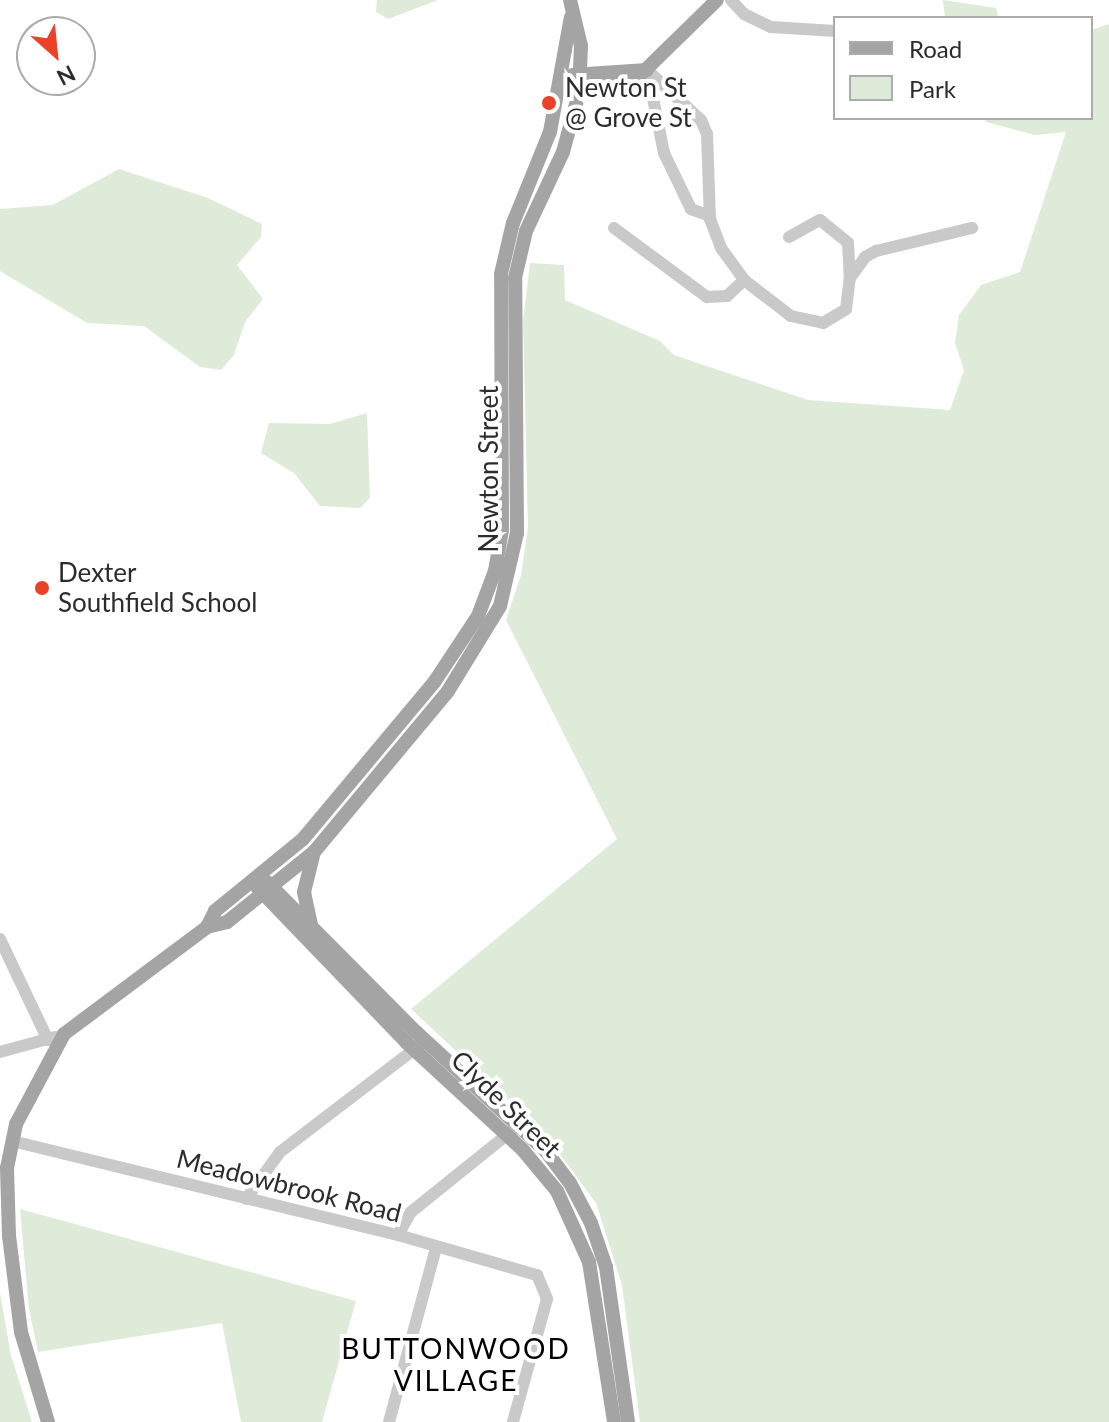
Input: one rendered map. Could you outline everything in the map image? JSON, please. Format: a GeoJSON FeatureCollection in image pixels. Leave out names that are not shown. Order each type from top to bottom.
{"type":"FeatureCollection","features":[{"type":"Feature","properties":{"kind":"main road"},"geometry":{"type":"LineString","coordinates":[[570,0],[571,17]]}},
{"type":"Feature","properties":{"kind":"main road"},"geometry":{"type":"LineString","coordinates":[[560,92],[619,88],[647,70],[717,0]]}},
{"type":"Feature","properties":{"kind":"main road","name":"Newton Street"},"geometry":{"type":"LineString","coordinates":[[207,927],[215,911],[317,824],[435,681],[470,632],[490,588],[502,530],[501,274],[509,235],[543,151],[560,92],[571,17]]}},
{"type":"Feature","properties":{"kind":"main road","name":"Newton Street"},"geometry":{"type":"LineString","coordinates":[[64,1034],[207,927],[227,922],[314,852],[455,682],[500,606],[517,533],[515,278],[526,231],[563,152],[579,93],[582,75],[580,40],[571,17]]}},
{"type":"Feature","properties":{"kind":"main road"},"geometry":{"type":"LineString","coordinates":[[564,74],[647,70]]}},
{"type":"Feature","properties":{"kind":"main road"},"geometry":{"type":"LineString","coordinates":[[312,929],[304,892],[314,852]]}},
{"type":"Feature","properties":{"kind":"main road","name":"Clyde Street"},"geometry":{"type":"LineString","coordinates":[[256,878],[420,1045],[562,1172],[597,1237],[628,1422]]}},
{"type":"Feature","properties":{"kind":"main road","name":"Clyde Street"},"geometry":{"type":"LineString","coordinates":[[268,891],[312,929],[420,1045]]}},
{"type":"Feature","properties":{"kind":"main road"},"geometry":{"type":"LineString","coordinates":[[48,1422],[17,1308],[7,1185],[12,1141],[27,1098],[64,1034]]}},
{"type":"Feature","properties":{"kind":"main road","name":"Clyde Street"},"geometry":{"type":"LineString","coordinates":[[513,1130],[557,1191],[586,1252],[614,1422]]}},
{"type":"Feature","properties":{"kind":"street"},"geometry":{"type":"LineString","coordinates":[[731,0],[744,14],[771,27],[833,31]]}},
{"type":"Feature","properties":{"kind":"street"},"geometry":{"type":"LineString","coordinates":[[647,70],[664,153],[691,209],[710,216]]}},
{"type":"Feature","properties":{"kind":"street"},"geometry":{"type":"LineString","coordinates":[[647,70],[701,120],[707,134],[710,216],[721,248],[744,280],[791,316],[823,323],[846,309],[850,278],[848,243],[820,220],[789,237]]}},
{"type":"Feature","properties":{"kind":"street"},"geometry":{"type":"LineString","coordinates":[[614,228],[707,297],[727,296],[744,280]]}},
{"type":"Feature","properties":{"kind":"street"},"geometry":{"type":"LineString","coordinates":[[850,278],[865,257],[876,251],[972,228]]}},
{"type":"Feature","properties":{"kind":"street"},"geometry":{"type":"LineString","coordinates":[[0,939],[48,1040]]}},
{"type":"Feature","properties":{"kind":"street","name":"Newton Street"},"geometry":{"type":"LineString","coordinates":[[0,1052],[64,1034]]}},
{"type":"Feature","properties":{"kind":"street"},"geometry":{"type":"LineString","coordinates":[[246,1199],[280,1152],[420,1045]]}},
{"type":"Feature","properties":{"kind":"street"},"geometry":{"type":"LineString","coordinates":[[398,1235],[411,1212],[513,1130]]}},
{"type":"Feature","properties":{"kind":"street","name":"Meadowbrook Road"},"geometry":{"type":"LineString","coordinates":[[12,1141],[398,1235],[537,1275],[546,1290],[513,1422]]}},
{"type":"Feature","properties":{"kind":"street"},"geometry":{"type":"LineString","coordinates":[[389,1422],[436,1248]]}},
{"type":"Feature","properties":{"kind":"green space"},"geometry":{"type":"Polygon","coordinates":[[[377,0],[438,0],[388,19],[376,12],[377,0]]]}},
{"type":"Feature","properties":{"kind":"green space"},"geometry":{"type":"Polygon","coordinates":[[[943,0],[996,8],[998,16],[945,16],[943,0]]]}},
{"type":"Feature","properties":{"kind":"green space"},"geometry":{"type":"Polygon","coordinates":[[[1109,24],[1109,1422],[640,1422],[622,1285],[596,1203],[545,1134],[411,1009],[617,839],[506,620],[521,575],[528,527],[523,321],[530,263],[564,265],[565,300],[660,341],[674,355],[808,400],[950,410],[964,370],[955,343],[959,315],[981,285],[1020,272],[1066,132],[1035,135],[986,120],[1093,120],[1093,29],[1109,24]]]}},
{"type":"Feature","properties":{"kind":"green space"},"geometry":{"type":"Polygon","coordinates":[[[119,169],[208,198],[262,224],[261,237],[237,265],[263,299],[245,322],[234,355],[221,370],[200,367],[144,326],[87,323],[0,271],[0,209],[53,205],[119,169]]]}},
{"type":"Feature","properties":{"kind":"green space"},"geometry":{"type":"Polygon","coordinates":[[[367,413],[370,498],[360,508],[320,506],[294,473],[261,453],[269,423],[330,424],[367,413]]]}},
{"type":"Feature","properties":{"kind":"green space"},"geometry":{"type":"Polygon","coordinates":[[[20,1209],[356,1301],[322,1422],[241,1422],[222,1323],[38,1352],[29,1309],[20,1209]]]}},
{"type":"Feature","properties":{"kind":"green space"},"geometry":{"type":"Polygon","coordinates":[[[0,1293],[11,1355],[32,1422],[0,1422],[0,1293]]]}},
{"type":"Feature","properties":{"kind":"place","name":"Newton St @ Grove St"},"geometry":{"type":"Point","coordinates":[549,103]}},
{"type":"Feature","properties":{"kind":"place","name":"Dexter Southfield School"},"geometry":{"type":"Point","coordinates":[42,588]}},
{"type":"Feature","properties":{"kind":"district","name":"BUTTONWOOD VILLAGE"},"geometry":{"type":"Point","coordinates":[456,1364]}}]}
